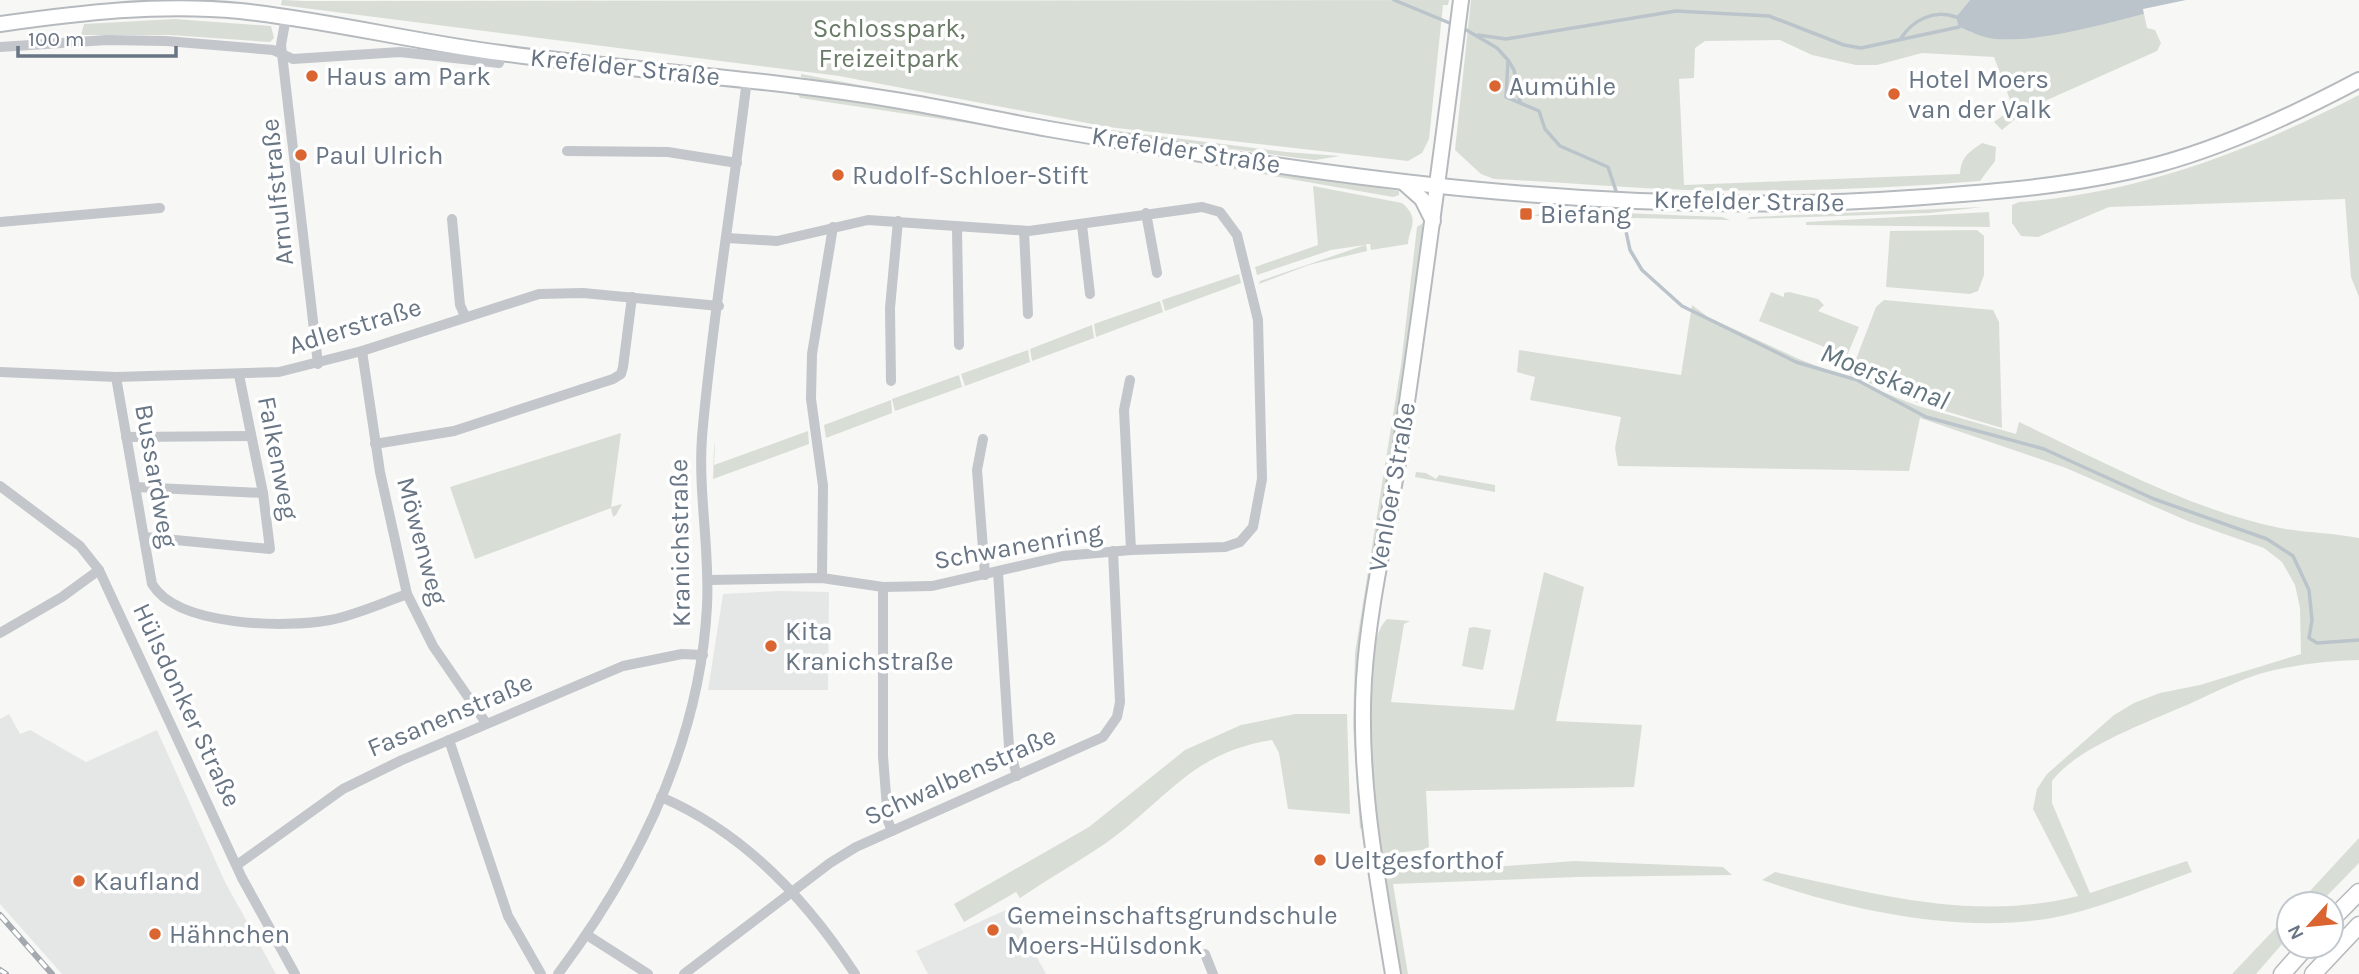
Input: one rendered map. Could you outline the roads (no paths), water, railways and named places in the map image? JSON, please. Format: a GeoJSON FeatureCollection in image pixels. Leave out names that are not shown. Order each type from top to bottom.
{"type":"FeatureCollection","features":[{"type":"Feature","properties":{"kind":"highway"},"geometry":{"type":"LineString","coordinates":[[2345,906],[2359,891]]}},
{"type":"Feature","properties":{"kind":"highway"},"geometry":{"type":"LineString","coordinates":[[2313,974],[2359,925]]}},
{"type":"Feature","properties":{"kind":"highway"},"geometry":{"type":"LineString","coordinates":[[2282,974],[2294,960]]}},
{"type":"Feature","properties":{"kind":"main road","name":"Venloer Straße"},"geometry":{"type":"LineString","coordinates":[[1392,974],[1366,801],[1364,681],[1374,590],[1398,465],[1434,222],[1461,0]]}},
{"type":"Feature","properties":{"kind":"main road","name":"Krefelder Straße"},"geometry":{"type":"LineString","coordinates":[[0,24],[71,14],[181,8],[286,17],[499,53],[747,79],[898,100],[1050,129],[1403,183],[1739,205],[1848,203],[2003,192],[2073,183],[2163,163],[2213,147],[2260,129],[2359,80]]}},
{"type":"Feature","properties":{"kind":"main road"},"geometry":{"type":"LineString","coordinates":[[1403,183],[1422,199],[1434,222]]}},
{"type":"Feature","properties":{"kind":"street","name":"Arnulfstraße"},"geometry":{"type":"LineString","coordinates":[[286,17],[281,45],[285,55],[318,363]]}},
{"type":"Feature","properties":{"kind":"street","name":"Krefelder Straße"},"geometry":{"type":"LineString","coordinates":[[0,47],[142,40],[273,50],[293,59],[400,52],[499,63]]}},
{"type":"Feature","properties":{"kind":"street","name":"Kranichstraße"},"geometry":{"type":"LineString","coordinates":[[558,974],[587,935],[629,866],[661,797],[682,743],[703,655],[708,580],[702,439],[747,79]]}},
{"type":"Feature","properties":{"kind":"street"},"geometry":{"type":"LineString","coordinates":[[567,151],[668,152],[737,163]]}},
{"type":"Feature","properties":{"kind":"street","name":"Schwanenring"},"geometry":{"type":"LineString","coordinates":[[708,580],[822,578],[883,587],[932,586],[1063,556],[1131,550],[1225,547],[1240,542],[1253,527],[1262,479],[1258,320],[1237,235],[1220,212],[1202,207],[1024,231],[868,220],[777,241],[727,238]]}},
{"type":"Feature","properties":{"kind":"street"},"geometry":{"type":"LineString","coordinates":[[0,222],[160,208]]}},
{"type":"Feature","properties":{"kind":"street"},"geometry":{"type":"LineString","coordinates":[[1146,213],[1157,273]]}},
{"type":"Feature","properties":{"kind":"street"},"geometry":{"type":"LineString","coordinates":[[452,219],[460,305],[465,316]]}},
{"type":"Feature","properties":{"kind":"street"},"geometry":{"type":"LineString","coordinates":[[891,381],[890,308],[898,221]]}},
{"type":"Feature","properties":{"kind":"street"},"geometry":{"type":"LineString","coordinates":[[1082,225],[1090,294]]}},
{"type":"Feature","properties":{"kind":"street"},"geometry":{"type":"LineString","coordinates":[[822,578],[823,486],[811,399],[812,354],[833,227]]}},
{"type":"Feature","properties":{"kind":"street"},"geometry":{"type":"LineString","coordinates":[[957,228],[959,345]]}},
{"type":"Feature","properties":{"kind":"street"},"geometry":{"type":"LineString","coordinates":[[1024,231],[1028,314]]}},
{"type":"Feature","properties":{"kind":"street","name":"Adlerstraße"},"geometry":{"type":"LineString","coordinates":[[0,372],[116,377],[279,372],[362,351],[465,316],[539,295],[583,293],[719,306]]}},
{"type":"Feature","properties":{"kind":"street"},"geometry":{"type":"LineString","coordinates":[[376,444],[454,431],[613,379],[621,374],[623,366],[632,297]]}},
{"type":"Feature","properties":{"kind":"street","name":"Möwenweg"},"geometry":{"type":"LineString","coordinates":[[362,351],[376,444],[407,594],[433,646],[486,723]]}},
{"type":"Feature","properties":{"kind":"street","name":"Falkenweg"},"geometry":{"type":"LineString","coordinates":[[144,537],[270,550],[263,493],[239,375]]}},
{"type":"Feature","properties":{"kind":"street","name":"Bussardweg"},"geometry":{"type":"LineString","coordinates":[[116,377],[152,584],[158,594],[190,610],[238,622],[271,624],[331,620],[407,594]]}},
{"type":"Feature","properties":{"kind":"street"},"geometry":{"type":"LineString","coordinates":[[1130,380],[1124,410],[1131,550]]}},
{"type":"Feature","properties":{"kind":"street"},"geometry":{"type":"LineString","coordinates":[[125,438],[251,436]]}},
{"type":"Feature","properties":{"kind":"street"},"geometry":{"type":"LineString","coordinates":[[983,439],[977,470],[985,575]]}},
{"type":"Feature","properties":{"kind":"street","name":"Hülsdonker Straße"},"geometry":{"type":"LineString","coordinates":[[0,486],[80,547],[99,570],[237,865],[295,974]]}},
{"type":"Feature","properties":{"kind":"street"},"geometry":{"type":"LineString","coordinates":[[135,487],[263,493]]}},
{"type":"Feature","properties":{"kind":"street","name":"Schwalbenstraße"},"geometry":{"type":"LineString","coordinates":[[684,974],[830,863],[892,831],[1103,737],[1117,717],[1120,702],[1113,551]]}},
{"type":"Feature","properties":{"kind":"street"},"geometry":{"type":"LineString","coordinates":[[0,633],[62,597],[99,570]]}},
{"type":"Feature","properties":{"kind":"street"},"geometry":{"type":"LineString","coordinates":[[998,572],[1009,747],[1017,776]]}},
{"type":"Feature","properties":{"kind":"street"},"geometry":{"type":"LineString","coordinates":[[883,587],[883,756],[892,831]]}},
{"type":"Feature","properties":{"kind":"street","name":"Fasanenstraße"},"geometry":{"type":"LineString","coordinates":[[237,865],[343,789],[486,723],[623,666],[681,654],[703,655]]}},
{"type":"Feature","properties":{"kind":"street"},"geometry":{"type":"LineString","coordinates":[[449,740],[504,905],[541,974]]}},
{"type":"Feature","properties":{"kind":"street"},"geometry":{"type":"LineString","coordinates":[[661,797],[721,831],[795,891],[826,929],[855,974]]}},
{"type":"Feature","properties":{"kind":"street"},"geometry":{"type":"LineString","coordinates":[[587,935],[648,974]]}},
{"type":"Feature","properties":{"kind":"street"},"geometry":{"type":"LineString","coordinates":[[1205,954],[1213,974]]}},
{"type":"Feature","properties":{"kind":"waterway"},"geometry":{"type":"LineString","coordinates":[[1394,0],[1452,24]]}},
{"type":"Feature","properties":{"kind":"waterway"},"geometry":{"type":"LineString","coordinates":[[1478,35],[1506,39],[1676,11],[1769,16],[1844,45],[1861,48],[1959,27]]}},
{"type":"Feature","properties":{"kind":"waterway"},"geometry":{"type":"LineString","coordinates":[[1901,38],[1918,21],[1932,15],[1956,17]]}},
{"type":"Feature","properties":{"kind":"waterway","name":"Moerskanal"},"geometry":{"type":"LineString","coordinates":[[1463,28],[1497,48],[1508,60],[1506,97],[1539,111],[1545,129],[1560,146],[1608,167],[1618,197]]}},
{"type":"Feature","properties":{"kind":"waterway"},"geometry":{"type":"LineString","coordinates":[[1508,60],[1514,70],[1520,102]]}},
{"type":"Feature","properties":{"kind":"waterway","name":"Moerskanal"},"geometry":{"type":"LineString","coordinates":[[1620,204],[1630,250],[1642,270],[1682,306],[1796,362],[1857,380],[1926,417],[2044,449],[2154,499],[2267,539],[2293,556],[2309,590],[2312,620],[2309,638],[2317,643],[2359,640]]}},
{"type":"Feature","properties":{"kind":"railway"},"geometry":{"type":"LineString","coordinates":[[0,915],[52,974]]}},
{"type":"Feature","properties":{"kind":"railway"},"geometry":{"type":"LineString","coordinates":[[0,970],[6,974]]}},
{"type":"Feature","properties":{"kind":"place","name":"Haus am Park"},"geometry":{"type":"Point","coordinates":[312,76]}},
{"type":"Feature","properties":{"kind":"place","name":"Aumühle"},"geometry":{"type":"Point","coordinates":[1495,86]}},
{"type":"Feature","properties":{"kind":"place","name":"Hotel Moers van der Valk"},"geometry":{"type":"Point","coordinates":[1894,94]}},
{"type":"Feature","properties":{"kind":"place","name":"Paul Ulrich"},"geometry":{"type":"Point","coordinates":[301,155]}},
{"type":"Feature","properties":{"kind":"place","name":"Rudolf-Schloer-Stift"},"geometry":{"type":"Point","coordinates":[838,175]}},
{"type":"Feature","properties":{"kind":"place","name":"Biefang"},"geometry":{"type":"Point","coordinates":[1526,214]}},
{"type":"Feature","properties":{"kind":"place","name":"Kita Kranichstraße"},"geometry":{"type":"Point","coordinates":[771,646]}},
{"type":"Feature","properties":{"kind":"place","name":"Ueltgesforthof"},"geometry":{"type":"Point","coordinates":[1320,860]}},
{"type":"Feature","properties":{"kind":"place","name":"Kaufland"},"geometry":{"type":"Point","coordinates":[79,881]}},
{"type":"Feature","properties":{"kind":"place","name":"Gemeinschaftsgrundschule Moers-Hülsdonk"},"geometry":{"type":"Point","coordinates":[993,930]}},
{"type":"Feature","properties":{"kind":"place","name":"Hähnchen"},"geometry":{"type":"Point","coordinates":[155,934]}},
{"type":"Feature","properties":{"kind":"park label","name":"Schlosspark, Freizeitpark"},"geometry":{"type":"Point","coordinates":[889,43]}}]}
